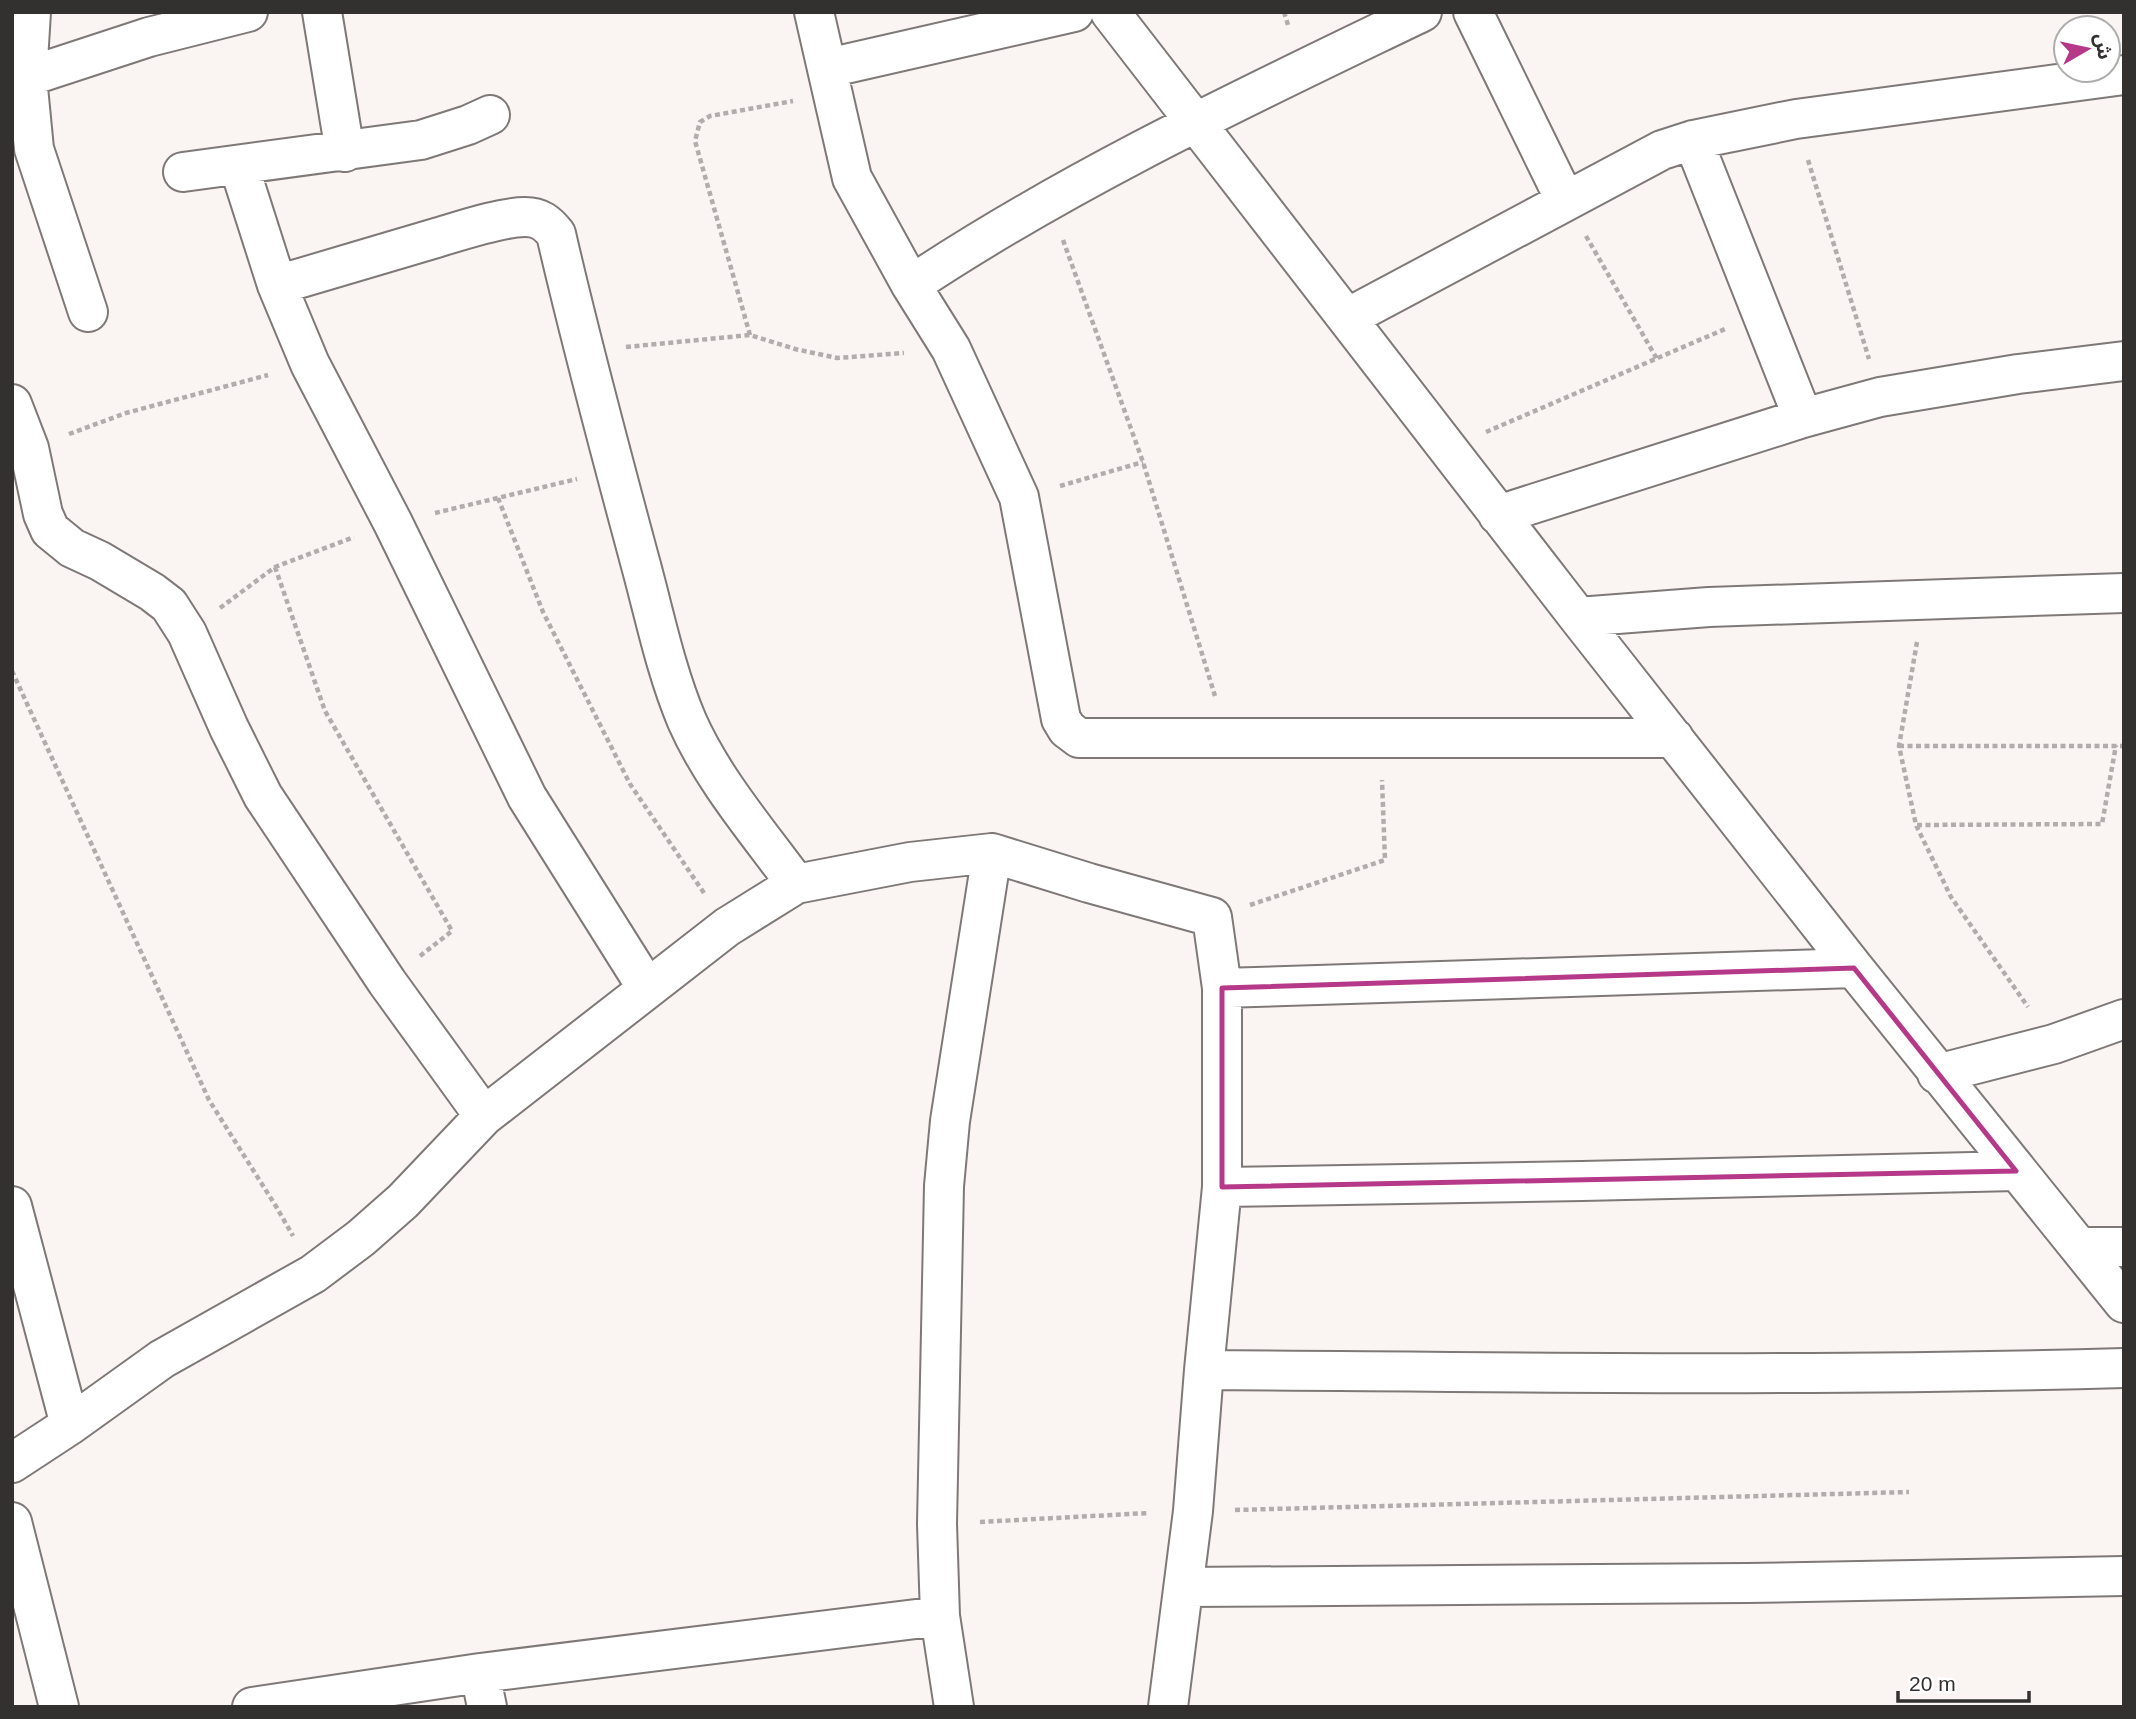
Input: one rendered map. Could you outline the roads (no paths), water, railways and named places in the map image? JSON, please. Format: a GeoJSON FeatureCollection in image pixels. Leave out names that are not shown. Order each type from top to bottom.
{"type":"FeatureCollection","features":[{"type":"Feature","properties":{"kind":"street"},"geometry":{"type":"LineString","coordinates":[[31,12],[23,150],[88,312]]}},
{"type":"Feature","properties":{"kind":"street"},"geometry":{"type":"LineString","coordinates":[[27,76],[149,37],[248,12]]}},
{"type":"Feature","properties":{"kind":"street"},"geometry":{"type":"LineString","coordinates":[[322,12],[345,152]]}},
{"type":"Feature","properties":{"kind":"street"},"geometry":{"type":"LineString","coordinates":[[814,12],[852,178],[911,285],[951,349],[1019,497],[1061,719],[1067,729],[1079,738],[1674,738]]}},
{"type":"Feature","properties":{"kind":"street"},"geometry":{"type":"LineString","coordinates":[[831,81],[1074,12]]}},
{"type":"Feature","properties":{"kind":"street"},"geometry":{"type":"LineString","coordinates":[[1110,12],[1578,617],[1937,1074],[2124,1303]]}},
{"type":"Feature","properties":{"kind":"street"},"geometry":{"type":"LineString","coordinates":[[911,285],[1049,200],[1196,123],[1422,12]]}},
{"type":"Feature","properties":{"kind":"street"},"geometry":{"type":"LineString","coordinates":[[1473,12],[1565,200]]}},
{"type":"Feature","properties":{"kind":"street"},"geometry":{"type":"LineString","coordinates":[[1347,318],[1662,150],[1693,140],[1796,119],[2124,75]]}},
{"type":"Feature","properties":{"kind":"street"},"geometry":{"type":"LineString","coordinates":[[183,172],[421,140],[490,115]]}},
{"type":"Feature","properties":{"kind":"street"},"geometry":{"type":"LineString","coordinates":[[1693,140],[1802,418]]}},
{"type":"Feature","properties":{"kind":"street"},"geometry":{"type":"LineString","coordinates":[[239,166],[276,285],[310,364],[393,523],[527,797],[647,988]]}},
{"type":"Feature","properties":{"kind":"street"},"geometry":{"type":"LineString","coordinates":[[276,285],[469,229],[525,217],[547,222],[556,234],[583,351],[615,470],[687,720],[712,768],[796,884]]}},
{"type":"Feature","properties":{"kind":"street"},"geometry":{"type":"LineString","coordinates":[[1498,514],[1802,418],[1880,397],[2018,374],[2124,361]]}},
{"type":"Feature","properties":{"kind":"street"},"geometry":{"type":"LineString","coordinates":[[12,404],[29,448],[43,514],[50,530],[72,548],[110,567],[169,605],[187,633],[263,796],[387,982],[484,1116]]}},
{"type":"Feature","properties":{"kind":"street"},"geometry":{"type":"LineString","coordinates":[[1578,617],[1709,607],[2124,593]]}},
{"type":"Feature","properties":{"kind":"street"},"geometry":{"type":"LineString","coordinates":[[954,1707],[940,1616],[937,1524],[945,1173],[950,1121],[992,853]]}},
{"type":"Feature","properties":{"kind":"street"},"geometry":{"type":"LineString","coordinates":[[12,1463],[162,1359],[313,1274],[361,1238],[403,1201],[484,1116],[727,927],[796,884],[910,862],[992,853],[1212,917],[1222,988],[1222,1187],[1193,1511],[1168,1707]]}},
{"type":"Feature","properties":{"kind":"street"},"geometry":{"type":"LineString","coordinates":[[1222,988],[1854,968]]}},
{"type":"Feature","properties":{"kind":"street"},"geometry":{"type":"LineString","coordinates":[[1937,1074],[2054,1044],[2124,1019]]}},
{"type":"Feature","properties":{"kind":"street"},"geometry":{"type":"LineString","coordinates":[[1222,1187],[2016,1171]]}},
{"type":"Feature","properties":{"kind":"street"},"geometry":{"type":"LineString","coordinates":[[12,1206],[70,1425]]}},
{"type":"Feature","properties":{"kind":"street"},"geometry":{"type":"LineString","coordinates":[[2079,1247],[2124,1247]]}},
{"type":"Feature","properties":{"kind":"street"},"geometry":{"type":"LineString","coordinates":[[1204,1370],[1774,1373],[2124,1368]]}},
{"type":"Feature","properties":{"kind":"street"},"geometry":{"type":"LineString","coordinates":[[12,1522],[59,1707]]}},
{"type":"Feature","properties":{"kind":"street"},"geometry":{"type":"LineString","coordinates":[[1184,1587],[1734,1584],[2124,1576]]}},
{"type":"Feature","properties":{"kind":"street"},"geometry":{"type":"LineString","coordinates":[[267,1706],[484,1690],[940,1616]]}}]}
